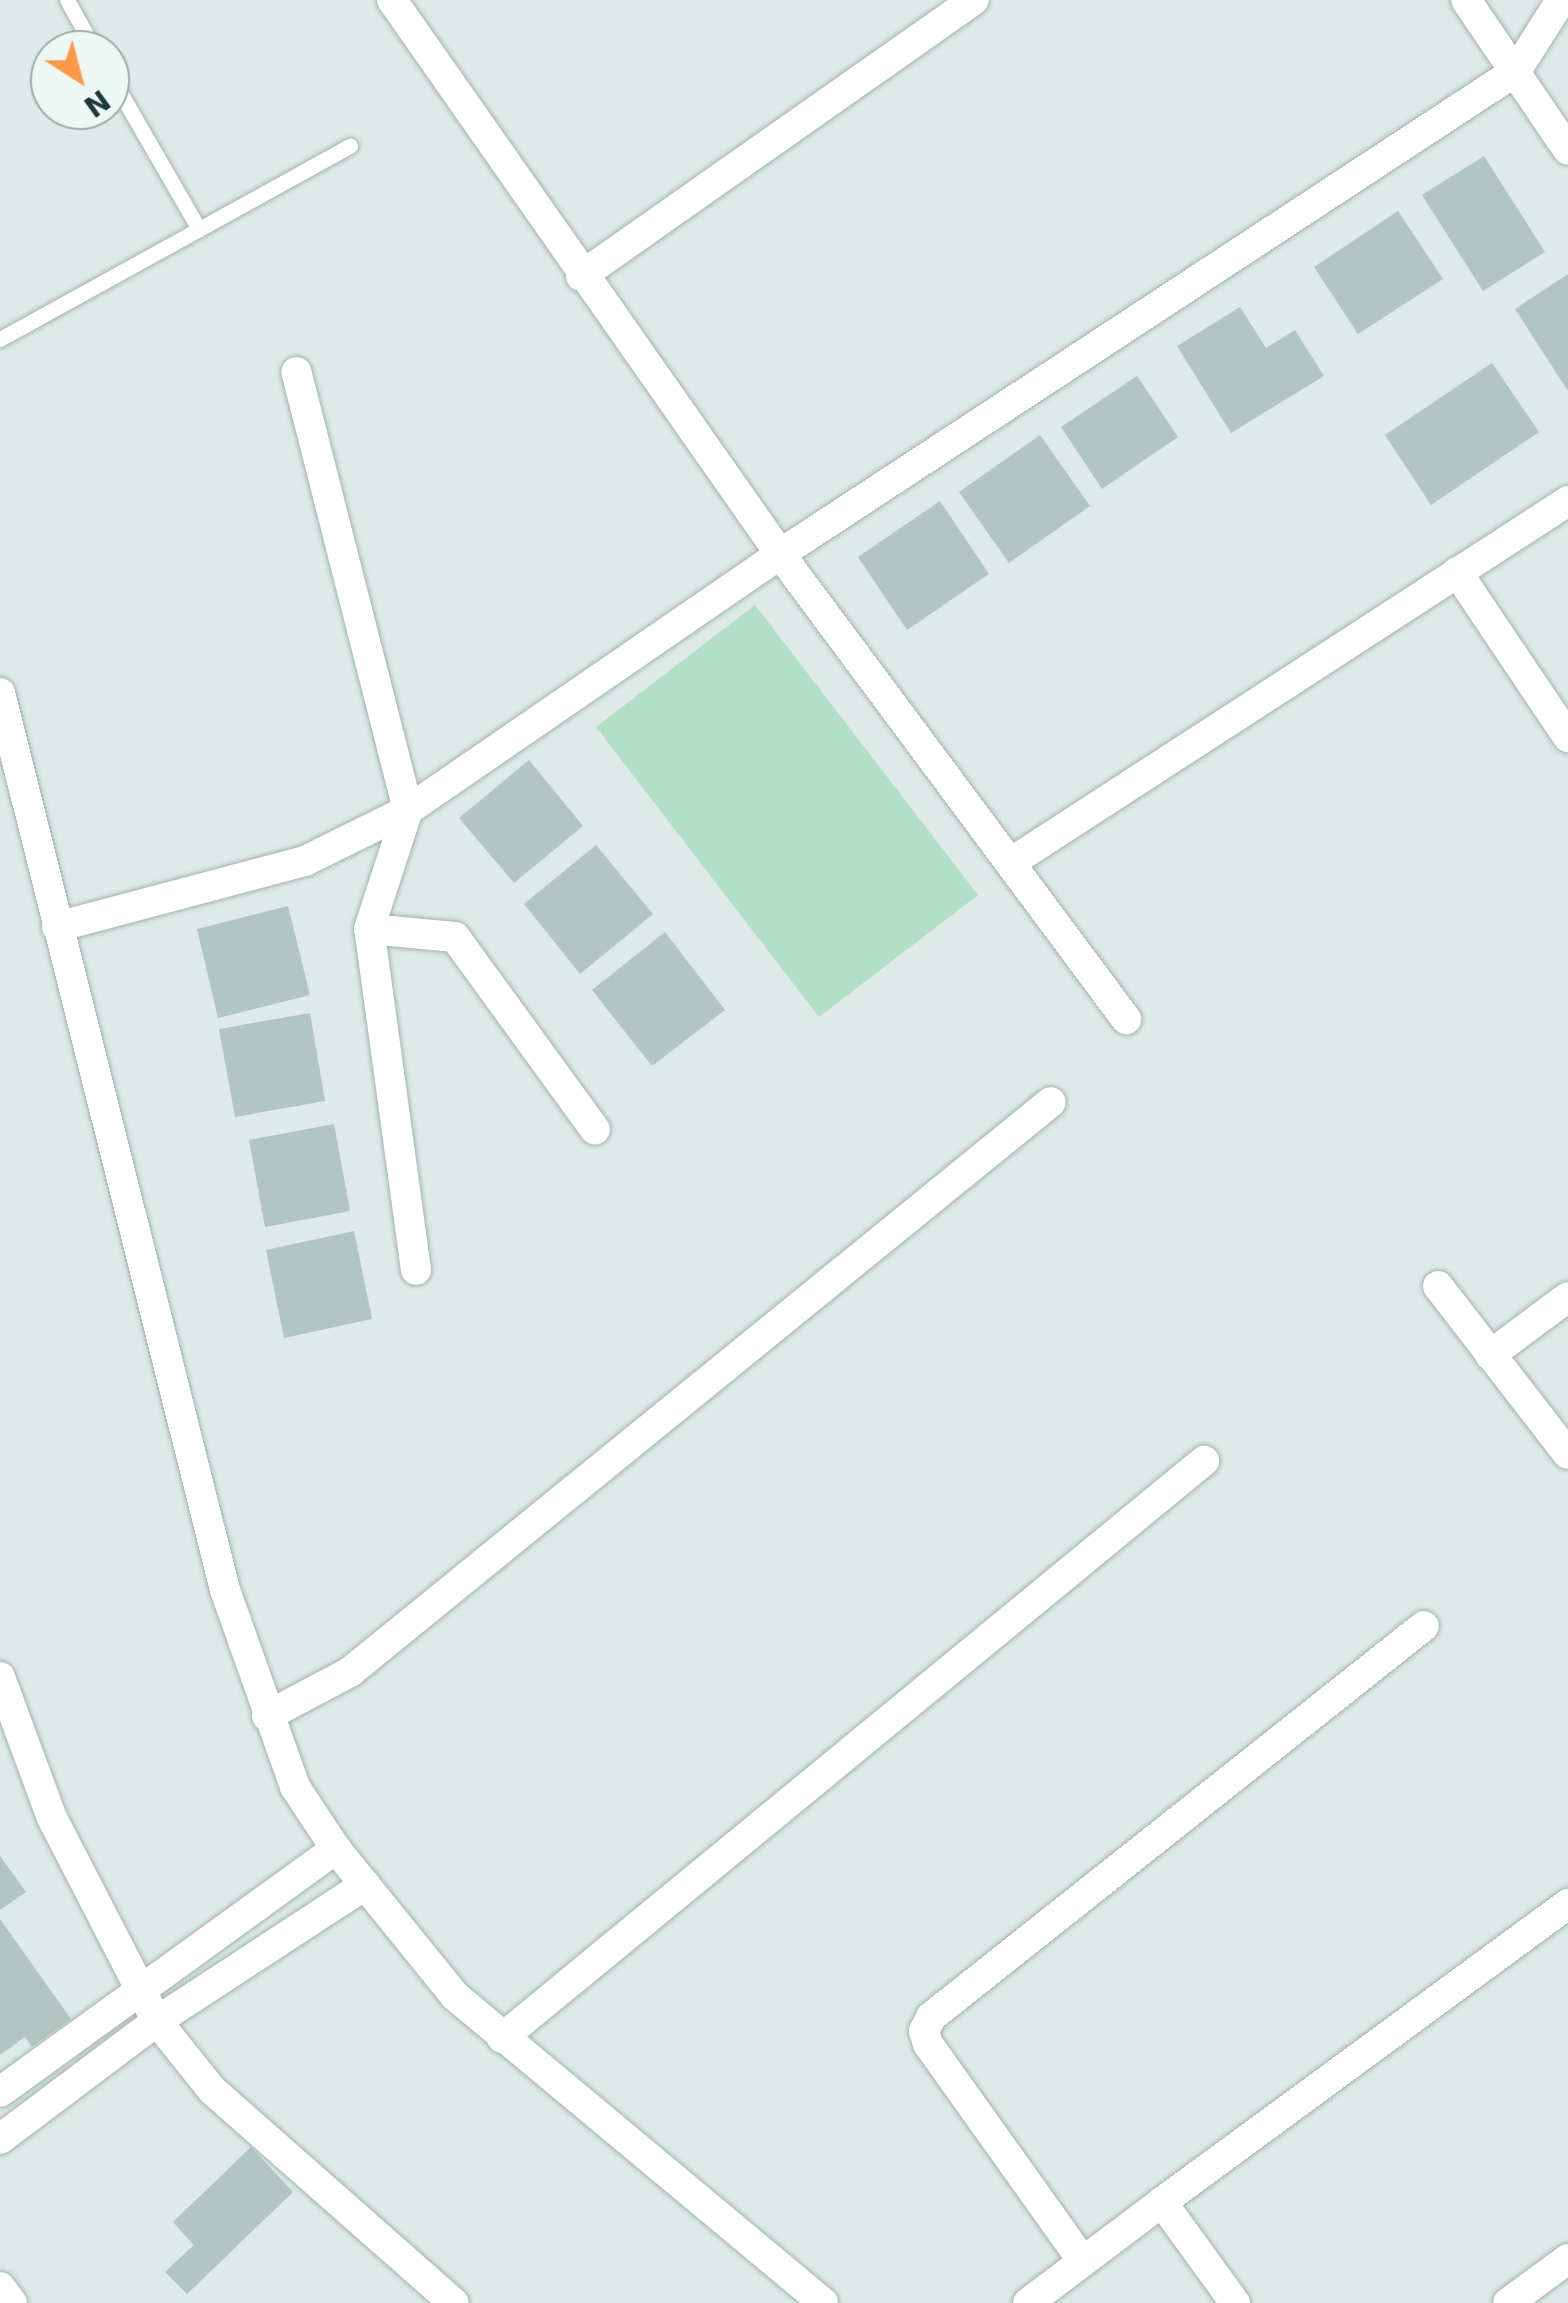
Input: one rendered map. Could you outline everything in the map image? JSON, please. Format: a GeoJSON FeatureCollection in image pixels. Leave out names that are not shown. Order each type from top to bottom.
{"type":"FeatureCollection","features":[{"type":"Feature","properties":{"kind":"street"},"geometry":{"type":"LineString","coordinates":[[392,0],[780,554],[1126,1019]]}},
{"type":"Feature","properties":{"kind":"street"},"geometry":{"type":"LineString","coordinates":[[582,276],[974,0]]}},
{"type":"Feature","properties":{"kind":"street"},"geometry":{"type":"LineString","coordinates":[[1466,0],[1568,150]]}},
{"type":"Feature","properties":{"kind":"street"},"geometry":{"type":"LineString","coordinates":[[57,927],[304,861],[408,810],[780,554],[1516,71],[1561,0]]}},
{"type":"Feature","properties":{"kind":"street"},"geometry":{"type":"LineString","coordinates":[[296,372],[408,810],[369,929],[416,1270]]}},
{"type":"Feature","properties":{"kind":"street"},"geometry":{"type":"LineString","coordinates":[[1010,863],[1568,501]]}},
{"type":"Feature","properties":{"kind":"street"},"geometry":{"type":"LineString","coordinates":[[1457,572],[1568,737]]}},
{"type":"Feature","properties":{"kind":"street"},"geometry":{"type":"LineString","coordinates":[[0,693],[224,1590],[295,1787],[336,1848],[455,1996],[823,2303]]}},
{"type":"Feature","properties":{"kind":"street"},"geometry":{"type":"LineString","coordinates":[[369,929],[455,937],[595,1130]]}},
{"type":"Feature","properties":{"kind":"street"},"geometry":{"type":"LineString","coordinates":[[267,1716],[350,1672],[1051,1102]]}},
{"type":"Feature","properties":{"kind":"street"},"geometry":{"type":"LineString","coordinates":[[1438,1286],[1568,1454]]}},
{"type":"Feature","properties":{"kind":"street"},"geometry":{"type":"LineString","coordinates":[[1490,1355],[1568,1298]]}},
{"type":"Feature","properties":{"kind":"street"},"geometry":{"type":"LineString","coordinates":[[502,2038],[1204,1460]]}},
{"type":"Feature","properties":{"kind":"street"},"geometry":{"type":"LineString","coordinates":[[1082,2260],[928,2044],[924,2031],[931,2017],[1424,1626]]}},
{"type":"Feature","properties":{"kind":"street"},"geometry":{"type":"LineString","coordinates":[[0,1678],[52,1818],[157,2021],[212,2090],[454,2303]]}},
{"type":"Feature","properties":{"kind":"street"},"geometry":{"type":"LineString","coordinates":[[0,2092],[336,1848]]}},
{"type":"Feature","properties":{"kind":"street"},"geometry":{"type":"LineString","coordinates":[[0,2139],[157,2021],[365,1885]]}},
{"type":"Feature","properties":{"kind":"street"},"geometry":{"type":"LineString","coordinates":[[1028,2303],[1568,1904]]}},
{"type":"Feature","properties":{"kind":"street"},"geometry":{"type":"LineString","coordinates":[[1162,2202],[1235,2303]]}},
{"type":"Feature","properties":{"kind":"street"},"geometry":{"type":"LineString","coordinates":[[1508,2303],[1568,2259]]}},
{"type":"Feature","properties":{"kind":"street"},"geometry":{"type":"LineString","coordinates":[[0,2287],[12,2303]]}},
{"type":"Feature","properties":{"kind":"lane"},"geometry":{"type":"LineString","coordinates":[[68,0],[85,30]]}},
{"type":"Feature","properties":{"kind":"lane"},"geometry":{"type":"LineString","coordinates":[[130,109],[200,229]]}},
{"type":"Feature","properties":{"kind":"lane"},"geometry":{"type":"LineString","coordinates":[[0,339],[350,146]]}},
{"type":"Feature","properties":{"kind":"green space"},"geometry":{"type":"Polygon","coordinates":[[[755,605],[978,895],[819,1017],[596,727],[755,605]]]}},
{"type":"Feature","properties":{"kind":"building"},"geometry":{"type":"Polygon","coordinates":[[[1484,156],[1545,252],[1483,291],[1422,195],[1484,156]]]}},
{"type":"Feature","properties":{"kind":"building"},"geometry":{"type":"Polygon","coordinates":[[[1398,211],[1443,279],[1358,334],[1314,267],[1398,211]]]}},
{"type":"Feature","properties":{"kind":"building"},"geometry":{"type":"Polygon","coordinates":[[[1568,274],[1568,391],[1515,309],[1568,274]]]}},
{"type":"Feature","properties":{"kind":"building"},"geometry":{"type":"Polygon","coordinates":[[[1240,307],[1266,348],[1295,330],[1324,376],[1231,433],[1177,346],[1240,307]]]}},
{"type":"Feature","properties":{"kind":"building"},"geometry":{"type":"Polygon","coordinates":[[[1492,363],[1539,432],[1431,505],[1385,435],[1492,363]]]}},
{"type":"Feature","properties":{"kind":"building"},"geometry":{"type":"Polygon","coordinates":[[[1137,376],[1178,437],[1102,489],[1061,427],[1137,376]]]}},
{"type":"Feature","properties":{"kind":"building"},"geometry":{"type":"Polygon","coordinates":[[[1040,435],[1090,506],[1009,563],[959,492],[1040,435]]]}},
{"type":"Feature","properties":{"kind":"building"},"geometry":{"type":"Polygon","coordinates":[[[940,501],[989,574],[907,630],[858,557],[940,501]]]}},
{"type":"Feature","properties":{"kind":"building"},"geometry":{"type":"Polygon","coordinates":[[[529,760],[583,826],[514,883],[459,818],[529,760]]]}},
{"type":"Feature","properties":{"kind":"building"},"geometry":{"type":"Polygon","coordinates":[[[596,845],[653,914],[580,974],[524,904],[596,845]]]}},
{"type":"Feature","properties":{"kind":"building"},"geometry":{"type":"Polygon","coordinates":[[[288,906],[310,995],[218,1018],[197,929],[288,906]]]}},
{"type":"Feature","properties":{"kind":"building"},"geometry":{"type":"Polygon","coordinates":[[[665,932],[725,1010],[652,1066],[592,990],[665,932]]]}},
{"type":"Feature","properties":{"kind":"building"},"geometry":{"type":"Polygon","coordinates":[[[310,1013],[325,1101],[235,1117],[219,1029],[310,1013]]]}},
{"type":"Feature","properties":{"kind":"building"},"geometry":{"type":"Polygon","coordinates":[[[334,1124],[350,1211],[265,1227],[249,1140],[334,1124]]]}},
{"type":"Feature","properties":{"kind":"building"},"geometry":{"type":"Polygon","coordinates":[[[354,1231],[372,1319],[284,1338],[266,1250],[354,1231]]]}},
{"type":"Feature","properties":{"kind":"building"},"geometry":{"type":"Polygon","coordinates":[[[0,1856],[26,1892],[0,1910],[0,1856]]]}},
{"type":"Feature","properties":{"kind":"building"},"geometry":{"type":"Polygon","coordinates":[[[0,1919],[71,2019],[32,2047],[25,2037],[0,2055],[0,1919]]]}},
{"type":"Feature","properties":{"kind":"building"},"geometry":{"type":"Polygon","coordinates":[[[251,2147],[293,2192],[187,2294],[165,2272],[194,2245],[173,2222],[251,2147]]]}}]}
